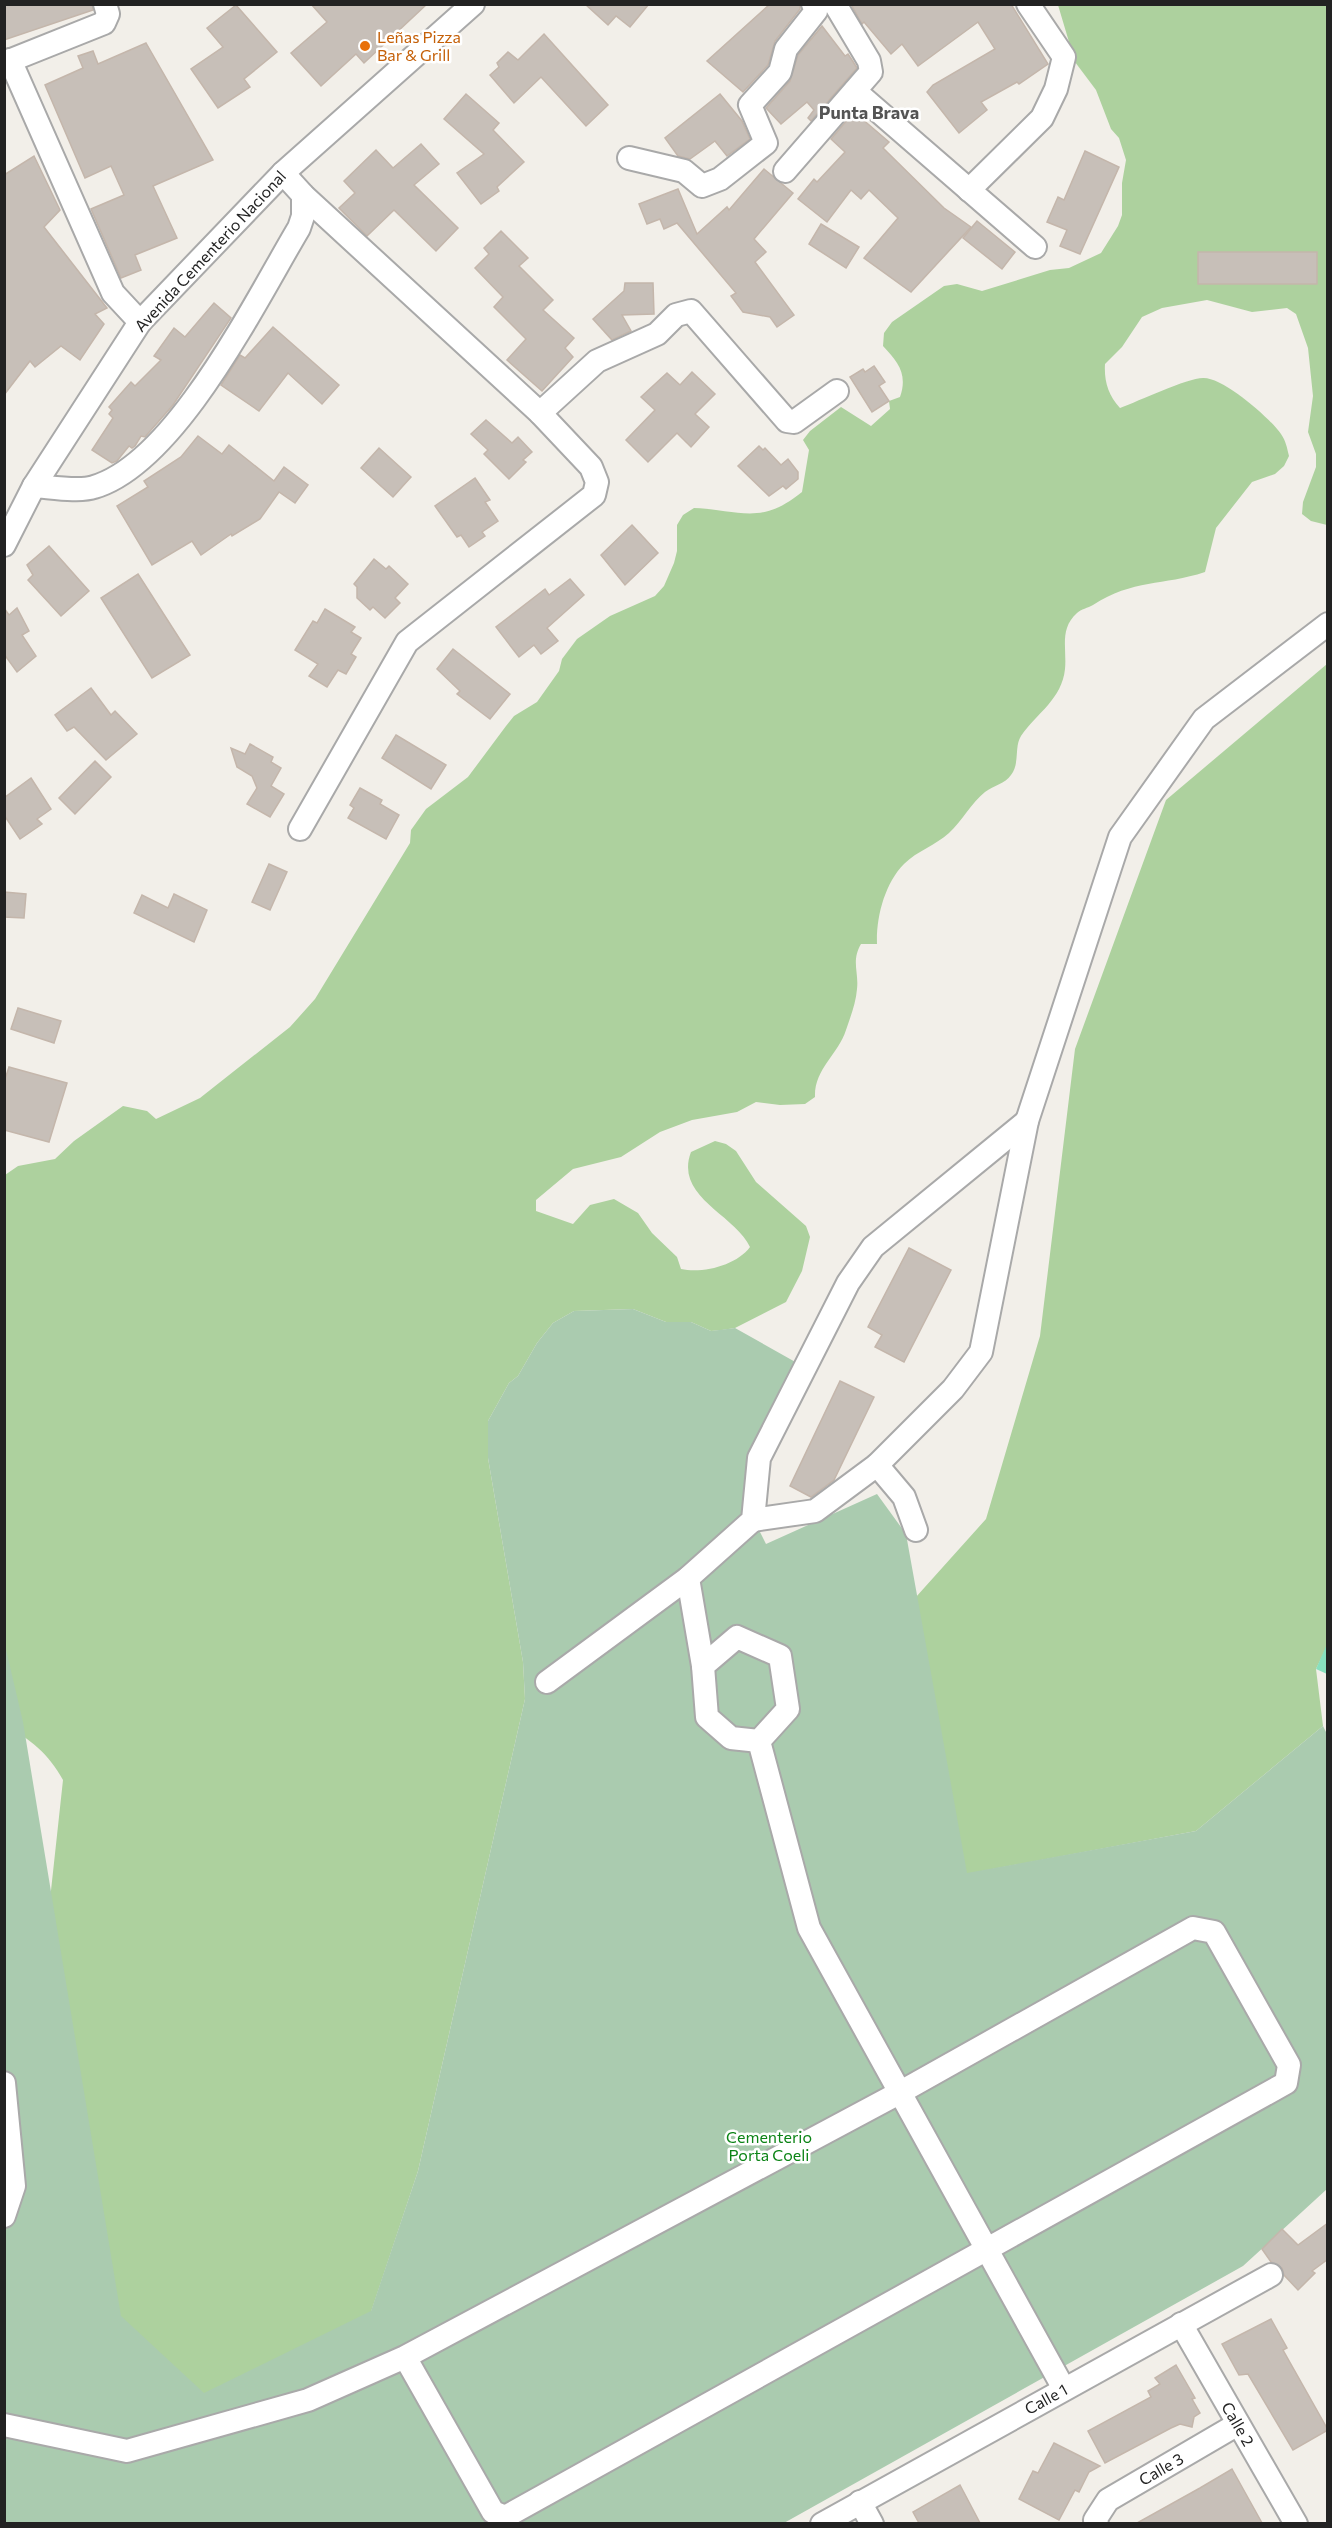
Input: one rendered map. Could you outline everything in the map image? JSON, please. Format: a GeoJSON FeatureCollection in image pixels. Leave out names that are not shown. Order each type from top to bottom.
{"type":"FeatureCollection","features":[{"type":"Feature","properties":{"kind":"street"},"geometry":{"type":"LineString","coordinates":[[105,4],[108,14],[104,23],[7,62],[113,293],[140,322]]}},
{"type":"Feature","properties":{"kind":"street","name":"Avenida Cementerio Nacional"},"geometry":{"type":"LineString","coordinates":[[6,539],[34,486],[140,322],[283,173],[473,4]]}},
{"type":"Feature","properties":{"kind":"street"},"geometry":{"type":"LineString","coordinates":[[629,158],[684,171],[702,186],[720,179],[766,143],[750,105],[780,72],[786,49],[816,11],[813,4]]}},
{"type":"Feature","properties":{"kind":"street"},"geometry":{"type":"LineString","coordinates":[[785,171],[872,72],[869,61],[835,4]]}},
{"type":"Feature","properties":{"kind":"street"},"geometry":{"type":"LineString","coordinates":[[969,190],[1042,118],[1056,89],[1064,57],[1028,4]]}},
{"type":"Feature","properties":{"kind":"street"},"geometry":{"type":"LineString","coordinates":[[855,92],[1035,247]]}},
{"type":"Feature","properties":{"kind":"street"},"geometry":{"type":"LineString","coordinates":[[283,173],[303,195],[540,413],[591,467],[597,482],[594,495],[407,642],[300,829]]}},
{"type":"Feature","properties":{"kind":"street"},"geometry":{"type":"LineString","coordinates":[[34,486],[93,488],[122,473],[157,446],[218,364],[299,228],[303,216],[303,195]]}},
{"type":"Feature","properties":{"kind":"street"},"geometry":{"type":"LineString","coordinates":[[540,413],[597,361],[657,334],[676,315],[691,311],[787,421],[794,422],[837,391]]}},
{"type":"Feature","properties":{"kind":"street"},"geometry":{"type":"LineString","coordinates":[[547,1682],[688,1578],[753,1520],[815,1511],[877,1465],[945,1398],[981,1352],[1027,1121],[1120,837],[1204,720],[1328,624]]}},
{"type":"Feature","properties":{"kind":"street"},"geometry":{"type":"LineString","coordinates":[[753,1520],[759,1458],[848,1283],[873,1247],[1027,1121]]}},
{"type":"Feature","properties":{"kind":"street"},"geometry":{"type":"LineString","coordinates":[[877,1465],[904,1497],[916,1530]]}},
{"type":"Feature","properties":{"kind":"street"},"geometry":{"type":"LineString","coordinates":[[688,1578],[703,1666],[707,1717],[731,1738],[759,1741]]}},
{"type":"Feature","properties":{"kind":"street"},"geometry":{"type":"LineString","coordinates":[[703,1666],[737,1637],[780,1656],[788,1709],[759,1741]]}},
{"type":"Feature","properties":{"kind":"street"},"geometry":{"type":"LineString","coordinates":[[759,1741],[809,1928],[1064,2389]]}},
{"type":"Feature","properties":{"kind":"street"},"geometry":{"type":"LineString","coordinates":[[4,2425],[127,2451],[308,2400],[405,2357],[899,2093],[1193,1928],[1214,1932],[1288,2065],[1286,2083],[505,2517],[493,2512],[405,2357]]}},
{"type":"Feature","properties":{"kind":"street"},"geometry":{"type":"LineString","coordinates":[[4,2083],[14,2186],[4,2216]]}},
{"type":"Feature","properties":{"kind":"street","name":"Calle 1"},"geometry":{"type":"LineString","coordinates":[[822,2523],[1271,2275]]}},
{"type":"Feature","properties":{"kind":"street","name":"Calle 2"},"geometry":{"type":"LineString","coordinates":[[1181,2324],[1296,2523]]}},
{"type":"Feature","properties":{"kind":"street","name":"Calle 3"},"geometry":{"type":"LineString","coordinates":[[1097,2523],[1095,2520],[1108,2500],[1238,2424]]}},
{"type":"Feature","properties":{"kind":"street"},"geometry":{"type":"LineString","coordinates":[[860,2502],[872,2523]]}},
{"type":"Feature","properties":{"kind":"green space"},"geometry":{"type":"Polygon","coordinates":[[[1058,5],[1327,5],[1327,525],[1311,521],[1302,514],[1303,502],[1316,467],[1316,454],[1308,432],[1313,396],[1308,348],[1296,314],[1287,308],[1252,312],[1207,300],[1162,308],[1142,317],[1122,347],[1105,364],[1108,388],[1120,408],[1186,382],[1203,378],[1212,379],[1234,391],[1257,409],[1281,434],[1289,456],[1284,466],[1275,474],[1252,482],[1216,528],[1205,572],[1121,591],[1080,610],[1071,619],[1066,632],[1063,680],[1048,705],[1021,736],[1014,771],[1006,780],[980,796],[949,833],[909,859],[892,881],[880,912],[877,944],[861,944],[858,950],[856,956],[857,989],[853,1010],[838,1047],[818,1078],[815,1097],[805,1104],[780,1105],[756,1102],[737,1112],[692,1120],[660,1132],[621,1157],[573,1169],[536,1200],[536,1211],[573,1224],[590,1205],[614,1199],[638,1213],[652,1233],[677,1257],[681,1269],[699,1270],[719,1267],[737,1259],[750,1247],[742,1235],[698,1193],[691,1181],[688,1168],[691,1152],[715,1141],[726,1144],[736,1151],[756,1182],[806,1226],[810,1237],[802,1271],[786,1302],[735,1328],[711,1331],[691,1322],[666,1322],[633,1309],[574,1311],[553,1323],[537,1343],[518,1376],[509,1383],[488,1421],[488,1458],[523,1662],[525,1699],[418,2171],[371,2312],[297,2415],[123,2375],[38,2010],[63,1780],[52,1762],[38,1748],[5,1725],[5,1175],[18,1166],[55,1159],[74,1141],[123,1106],[147,1111],[156,1119],[200,1098],[290,1027],[315,999],[410,843],[411,830],[426,809],[468,777],[514,716],[537,702],[559,671],[562,659],[577,639],[610,616],[655,596],[664,586],[674,563],[677,551],[677,525],[683,515],[694,508],[750,514],[762,513],[787,503],[802,492],[809,450],[803,440],[810,431],[841,407],[871,426],[890,409],[889,401],[900,397],[903,382],[897,363],[883,346],[884,333],[892,322],[944,286],[957,284],[982,291],[1050,270],[1069,268],[1101,253],[1118,226],[1122,215],[1122,183],[1126,160],[1119,138],[1111,129],[1096,90],[1075,62],[1058,5]]]}},
{"type":"Feature","properties":{"kind":"green space"},"geometry":{"type":"Polygon","coordinates":[[[1327,664],[1328,1644],[1316,1669],[1323,1726],[1196,1831],[966,1874],[916,1597],[986,1519],[1040,1336],[1075,1049],[1166,800],[1327,664]]]}},
{"type":"Feature","properties":{"kind":"green space","name":"Cementerio Porta Coeli"},"geometry":{"type":"Polygon","coordinates":[[[633,1309],[666,1322],[691,1322],[711,1331],[735,1328],[806,1368],[743,1498],[766,1544],[877,1494],[906,1534],[967,1873],[1196,1831],[1323,1726],[1328,1736],[1327,2189],[1243,2266],[784,2523],[5,2523],[4,1641],[23,1722],[121,2316],[204,2393],[371,2311],[418,2171],[525,1699],[523,1662],[488,1458],[488,1421],[509,1383],[518,1376],[537,1343],[553,1323],[574,1311],[633,1309]]]}},
{"type":"Feature","properties":{"kind":"green space"},"geometry":{"type":"Polygon","coordinates":[[[1327,1644],[1328,1674],[1316,1669],[1327,1644]]]}},
{"type":"Feature","properties":{"kind":"building"},"geometry":{"type":"Polygon","coordinates":[[[4,4],[92,4],[93,10],[4,40],[4,4]]]}},
{"type":"Feature","properties":{"kind":"building","name":"Leñas Pizza Bar & Grill"},"geometry":{"type":"Polygon","coordinates":[[[311,4],[427,4],[364,63],[356,54],[321,86],[291,53],[327,22],[311,4]]]}},
{"type":"Feature","properties":{"kind":"building"},"geometry":{"type":"Polygon","coordinates":[[[585,4],[649,4],[630,27],[616,16],[608,25],[585,4]]]}},
{"type":"Feature","properties":{"kind":"building"},"geometry":{"type":"Polygon","coordinates":[[[770,4],[800,4],[800,9],[775,41],[768,65],[743,92],[707,61],[770,4]]]}},
{"type":"Feature","properties":{"kind":"building"},"geometry":{"type":"Polygon","coordinates":[[[851,4],[1011,4],[1048,64],[1019,84],[1017,82],[981,102],[987,110],[959,133],[927,92],[933,85],[995,49],[978,22],[918,66],[902,44],[891,54],[864,22],[862,24],[851,4]]]}},
{"type":"Feature","properties":{"kind":"building"},"geometry":{"type":"Polygon","coordinates":[[[236,5],[277,52],[244,79],[250,87],[218,108],[191,69],[223,47],[207,28],[236,5]]]}},
{"type":"Feature","properties":{"kind":"building"},"geometry":{"type":"Polygon","coordinates":[[[822,26],[845,56],[848,54],[857,68],[811,121],[808,118],[814,110],[807,102],[781,124],[766,108],[790,81],[798,55],[822,26]]]}},
{"type":"Feature","properties":{"kind":"building"},"geometry":{"type":"Polygon","coordinates":[[[544,34],[608,105],[586,126],[541,77],[514,103],[490,75],[499,67],[497,63],[508,52],[518,60],[544,34]]]}},
{"type":"Feature","properties":{"kind":"building"},"geometry":{"type":"Polygon","coordinates":[[[146,43],[213,160],[153,186],[177,238],[135,255],[141,270],[121,278],[91,209],[124,195],[111,166],[85,178],[45,85],[83,68],[78,56],[93,51],[98,64],[146,43]]]}},
{"type":"Feature","properties":{"kind":"building"},"geometry":{"type":"Polygon","coordinates":[[[466,94],[499,123],[493,130],[524,162],[497,187],[499,191],[481,204],[457,173],[484,154],[444,119],[466,94]]]}},
{"type":"Feature","properties":{"kind":"building"},"geometry":{"type":"Polygon","coordinates":[[[720,94],[742,121],[750,139],[727,156],[715,141],[690,159],[678,156],[665,138],[720,94]]]}},
{"type":"Feature","properties":{"kind":"building"},"geometry":{"type":"Polygon","coordinates":[[[854,112],[889,142],[883,148],[944,208],[971,227],[911,292],[864,258],[898,218],[869,190],[861,199],[851,190],[827,222],[798,199],[814,179],[817,182],[845,152],[831,139],[854,112]]]}},
{"type":"Feature","properties":{"kind":"building"},"geometry":{"type":"Polygon","coordinates":[[[421,144],[439,164],[414,185],[458,228],[436,251],[394,210],[367,236],[339,208],[355,193],[344,181],[376,150],[393,168],[421,144]]]}},
{"type":"Feature","properties":{"kind":"building"},"geometry":{"type":"Polygon","coordinates":[[[1085,151],[1119,167],[1080,254],[1060,246],[1067,230],[1047,222],[1058,197],[1064,200],[1085,151]]]}},
{"type":"Feature","properties":{"kind":"building"},"geometry":{"type":"Polygon","coordinates":[[[34,156],[60,210],[44,227],[107,308],[95,314],[104,324],[80,360],[61,346],[35,367],[30,361],[4,395],[4,175],[34,156]]]}},
{"type":"Feature","properties":{"kind":"building"},"geometry":{"type":"Polygon","coordinates":[[[764,169],[793,193],[754,239],[766,252],[755,262],[794,315],[777,327],[770,317],[743,312],[731,296],[736,293],[677,223],[664,229],[660,219],[647,224],[639,204],[678,189],[697,234],[727,207],[729,210],[764,169]]]}},
{"type":"Feature","properties":{"kind":"building"},"geometry":{"type":"Polygon","coordinates":[[[977,221],[1015,252],[1002,269],[963,238],[977,221]]]}},
{"type":"Feature","properties":{"kind":"building"},"geometry":{"type":"Polygon","coordinates":[[[821,224],[859,247],[846,268],[809,244],[821,224]]]}},
{"type":"Feature","properties":{"kind":"building"},"geometry":{"type":"Polygon","coordinates":[[[501,231],[528,258],[519,266],[553,300],[543,310],[574,338],[565,348],[573,357],[542,391],[507,360],[526,339],[494,307],[503,297],[475,268],[489,254],[484,248],[501,231]]]}},
{"type":"Feature","properties":{"kind":"building"},"geometry":{"type":"Polygon","coordinates":[[[1198,252],[1317,252],[1317,284],[1198,284],[1198,252]]]}},
{"type":"Feature","properties":{"kind":"building"},"geometry":{"type":"Polygon","coordinates":[[[625,283],[653,283],[654,314],[622,315],[631,331],[612,340],[593,319],[624,291],[625,283]]]}},
{"type":"Feature","properties":{"kind":"building"},"geometry":{"type":"Polygon","coordinates":[[[214,303],[231,318],[173,405],[145,437],[141,436],[132,448],[129,446],[117,461],[112,463],[92,450],[113,418],[109,414],[112,410],[109,407],[131,382],[135,386],[161,360],[154,356],[174,328],[185,337],[214,303]]]}},
{"type":"Feature","properties":{"kind":"building"},"geometry":{"type":"Polygon","coordinates":[[[273,327],[339,385],[322,404],[288,373],[259,411],[221,385],[240,355],[245,358],[273,327]]]}},
{"type":"Feature","properties":{"kind":"building"},"geometry":{"type":"Polygon","coordinates":[[[874,366],[885,382],[879,386],[889,401],[872,412],[850,377],[863,369],[865,372],[874,366]]]}},
{"type":"Feature","properties":{"kind":"building"},"geometry":{"type":"Polygon","coordinates":[[[692,372],[715,394],[695,414],[709,427],[691,447],[677,433],[648,462],[626,440],[655,410],[641,397],[667,373],[680,385],[692,372]]]}},
{"type":"Feature","properties":{"kind":"building"},"geometry":{"type":"Polygon","coordinates":[[[486,420],[512,443],[518,437],[532,452],[523,460],[526,462],[509,479],[484,454],[488,450],[471,434],[486,420]]]}},
{"type":"Feature","properties":{"kind":"building"},"geometry":{"type":"Polygon","coordinates":[[[198,436],[222,454],[229,445],[274,481],[284,467],[308,485],[295,503],[279,492],[260,519],[232,536],[231,534],[201,555],[192,541],[152,565],[117,506],[148,487],[144,481],[181,457],[198,436]]]}},
{"type":"Feature","properties":{"kind":"building"},"geometry":{"type":"Polygon","coordinates":[[[759,446],[763,450],[765,448],[781,465],[788,459],[798,472],[798,479],[786,489],[783,486],[769,496],[738,466],[759,446]]]}},
{"type":"Feature","properties":{"kind":"building"},"geometry":{"type":"Polygon","coordinates":[[[379,448],[411,477],[393,497],[361,468],[379,448]]]}},
{"type":"Feature","properties":{"kind":"building"},"geometry":{"type":"Polygon","coordinates":[[[475,478],[490,500],[485,502],[498,521],[482,532],[485,536],[469,547],[461,535],[457,537],[435,506],[475,478]]]}},
{"type":"Feature","properties":{"kind":"building"},"geometry":{"type":"Polygon","coordinates":[[[632,525],[658,553],[625,585],[601,555],[632,525]]]}},
{"type":"Feature","properties":{"kind":"building"},"geometry":{"type":"Polygon","coordinates":[[[49,546],[89,591],[61,616],[28,580],[33,575],[27,565],[49,546]]]}},
{"type":"Feature","properties":{"kind":"building"},"geometry":{"type":"Polygon","coordinates":[[[374,559],[386,569],[389,566],[408,584],[395,598],[400,603],[385,618],[373,607],[370,610],[357,598],[357,587],[354,584],[374,559]]]}},
{"type":"Feature","properties":{"kind":"building"},"geometry":{"type":"Polygon","coordinates":[[[138,574],[190,655],[152,678],[101,598],[138,574]]]}},
{"type":"Feature","properties":{"kind":"building"},"geometry":{"type":"Polygon","coordinates":[[[570,579],[584,595],[547,628],[558,641],[541,654],[534,645],[519,657],[496,627],[545,589],[549,595],[570,579]]]}},
{"type":"Feature","properties":{"kind":"building"},"geometry":{"type":"Polygon","coordinates":[[[4,608],[9,615],[17,608],[29,631],[22,635],[36,656],[17,672],[4,654],[4,608]]]}},
{"type":"Feature","properties":{"kind":"building"},"geometry":{"type":"Polygon","coordinates":[[[325,609],[355,627],[351,632],[361,638],[351,654],[356,657],[346,674],[338,670],[327,687],[309,676],[318,664],[295,650],[313,621],[317,623],[325,609]]]}},
{"type":"Feature","properties":{"kind":"building"},"geometry":{"type":"Polygon","coordinates":[[[453,649],[510,694],[490,719],[457,694],[460,691],[437,669],[453,649]]]}},
{"type":"Feature","properties":{"kind":"building"},"geometry":{"type":"Polygon","coordinates":[[[91,688],[111,715],[115,711],[137,734],[106,760],[74,727],[67,731],[55,715],[91,688]]]}},
{"type":"Feature","properties":{"kind":"building"},"geometry":{"type":"Polygon","coordinates":[[[396,735],[446,765],[431,789],[382,758],[396,735]]]}},
{"type":"Feature","properties":{"kind":"building"},"geometry":{"type":"Polygon","coordinates":[[[250,744],[273,757],[271,762],[281,768],[271,786],[284,794],[270,817],[247,804],[257,788],[252,776],[237,767],[231,748],[245,754],[250,744]]]}},
{"type":"Feature","properties":{"kind":"building"},"geometry":{"type":"Polygon","coordinates":[[[95,761],[111,777],[75,814],[59,798],[95,761]]]}},
{"type":"Feature","properties":{"kind":"building"},"geometry":{"type":"Polygon","coordinates":[[[31,778],[51,809],[37,819],[42,824],[20,839],[4,815],[4,798],[31,778]]]}},
{"type":"Feature","properties":{"kind":"building"},"geometry":{"type":"Polygon","coordinates":[[[360,788],[382,800],[380,804],[399,815],[386,839],[348,818],[354,808],[350,805],[360,788]]]}},
{"type":"Feature","properties":{"kind":"building"},"geometry":{"type":"Polygon","coordinates":[[[269,864],[287,872],[270,910],[252,902],[269,864]]]}},
{"type":"Feature","properties":{"kind":"building"},"geometry":{"type":"Polygon","coordinates":[[[4,892],[26,894],[24,918],[4,917],[4,892]]]}},
{"type":"Feature","properties":{"kind":"building"},"geometry":{"type":"Polygon","coordinates":[[[174,894],[207,910],[194,942],[134,913],[142,895],[168,908],[174,894]]]}},
{"type":"Feature","properties":{"kind":"building"},"geometry":{"type":"Polygon","coordinates":[[[18,1008],[61,1021],[54,1043],[11,1029],[18,1008]]]}},
{"type":"Feature","properties":{"kind":"building"},"geometry":{"type":"Polygon","coordinates":[[[9,1067],[67,1083],[49,1142],[4,1130],[4,1082],[9,1067]]]}},
{"type":"Feature","properties":{"kind":"building"},"geometry":{"type":"Polygon","coordinates":[[[909,1248],[951,1270],[904,1362],[875,1347],[882,1335],[868,1327],[909,1248]]]}},
{"type":"Feature","properties":{"kind":"building"},"geometry":{"type":"Polygon","coordinates":[[[840,1381],[874,1397],[834,1480],[811,1497],[790,1486],[840,1381]]]}},
{"type":"Feature","properties":{"kind":"building"},"geometry":{"type":"Polygon","coordinates":[[[1328,2223],[1328,2259],[1312,2271],[1315,2273],[1298,2290],[1284,2275],[1282,2268],[1271,2262],[1262,2249],[1282,2229],[1298,2245],[1328,2223]]]}},
{"type":"Feature","properties":{"kind":"building"},"geometry":{"type":"Polygon","coordinates":[[[1271,2319],[1287,2348],[1283,2350],[1328,2430],[1293,2450],[1248,2374],[1239,2375],[1222,2344],[1271,2319]]]}},
{"type":"Feature","properties":{"kind":"building"},"geometry":{"type":"Polygon","coordinates":[[[1176,2365],[1195,2398],[1192,2399],[1200,2413],[1194,2417],[1192,2427],[1180,2424],[1105,2463],[1088,2431],[1151,2397],[1148,2391],[1160,2384],[1155,2378],[1176,2365]]]}},
{"type":"Feature","properties":{"kind":"building"},"geometry":{"type":"Polygon","coordinates":[[[1054,2443],[1100,2466],[1089,2472],[1079,2492],[1075,2490],[1059,2520],[1019,2499],[1033,2471],[1038,2473],[1054,2443]]]}},
{"type":"Feature","properties":{"kind":"building"},"geometry":{"type":"Polygon","coordinates":[[[1232,2469],[1262,2523],[1137,2523],[1200,2488],[1232,2469]]]}},
{"type":"Feature","properties":{"kind":"building"},"geometry":{"type":"Polygon","coordinates":[[[960,2485],[980,2523],[919,2523],[913,2512],[960,2485]]]}},
{"type":"Feature","properties":{"kind":"place","name":"Leñas Pizza Bar & Grill"},"geometry":{"type":"Point","coordinates":[365,46]}},
{"type":"Feature","properties":{"kind":"district","name":"Punta Brava"},"geometry":{"type":"Point","coordinates":[869,113]}}]}
